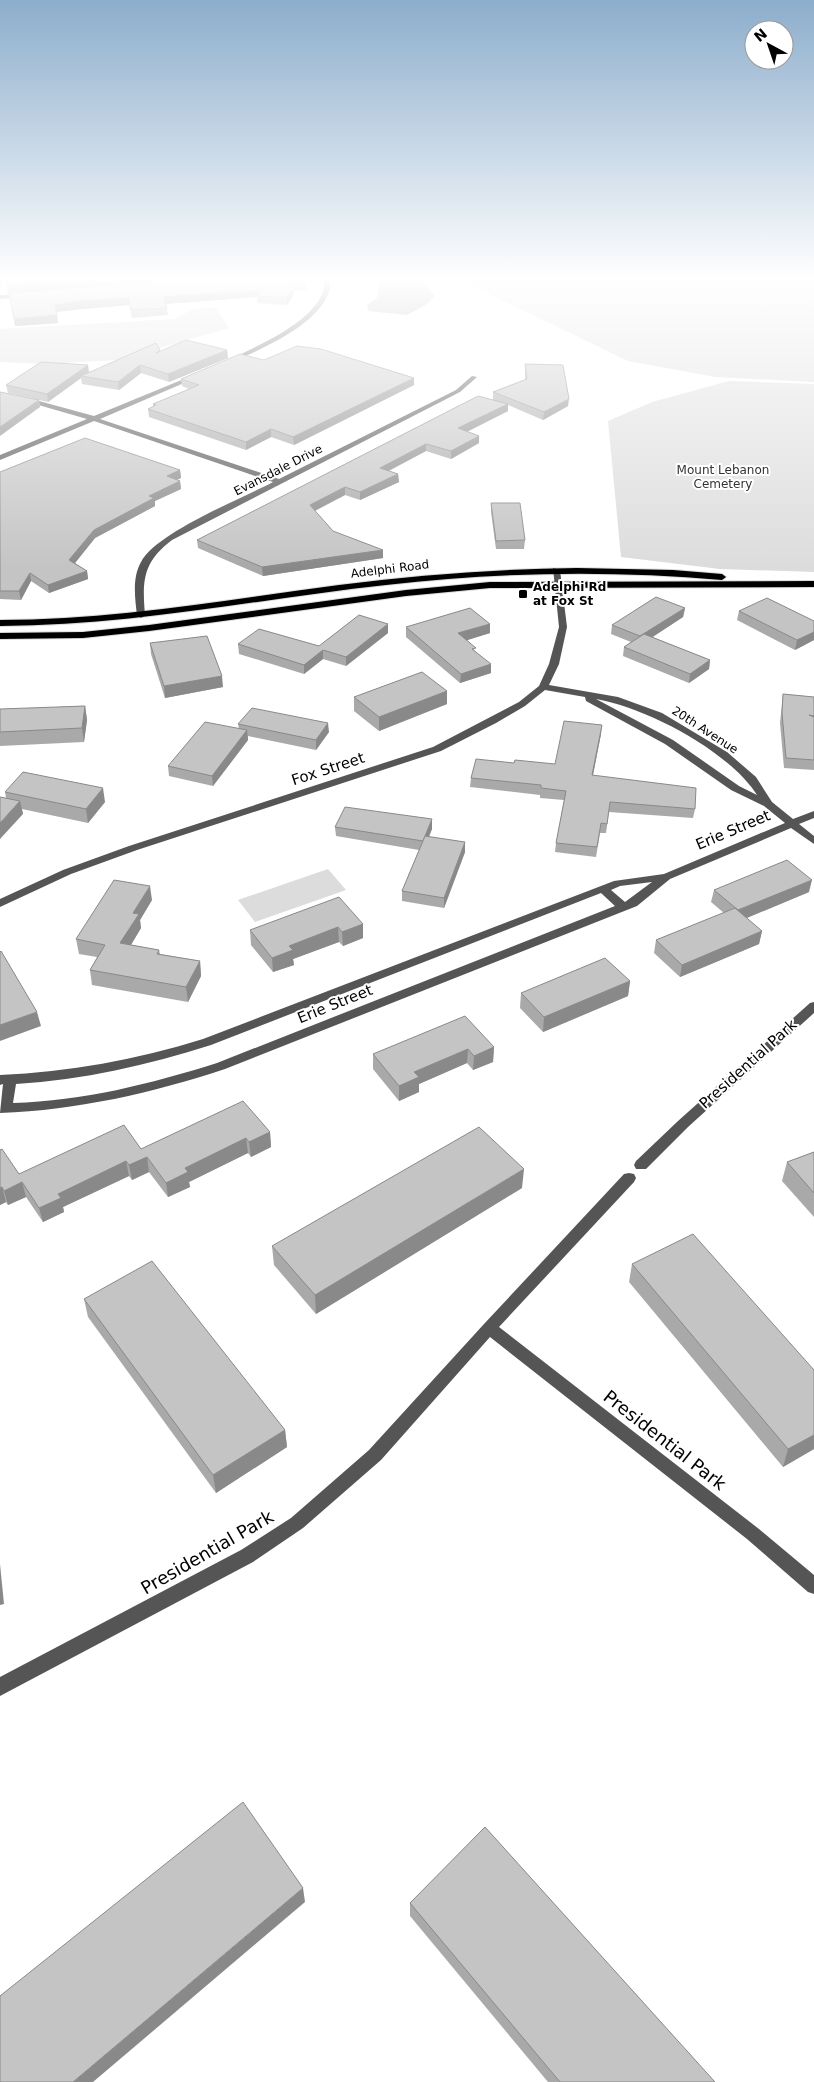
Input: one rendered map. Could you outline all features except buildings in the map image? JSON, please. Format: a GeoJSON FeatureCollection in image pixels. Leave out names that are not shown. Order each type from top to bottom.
{"type":"FeatureCollection","features":[{"type":"Feature","properties":{"kind":"main road","name":"Adelphi Road"},"geometry":{"type":"LineString","coordinates":[[0,623],[83,621],[141,615],[439,576],[501,571],[611,570],[689,574],[785,584]]}},
{"type":"Feature","properties":{"kind":"main road","name":"Adelphi Road"},"geometry":{"type":"LineString","coordinates":[[0,636],[83,635],[149,628],[406,593],[490,585],[814,584]]}},
{"type":"Feature","properties":{"kind":"street"},"geometry":{"type":"LineString","coordinates":[[0,458],[200,374]]}},
{"type":"Feature","properties":{"kind":"street","name":"Evansdale Drive"},"geometry":{"type":"LineString","coordinates":[[141,615],[138,590],[139,577],[146,560],[154,548],[169,538],[458,391],[474,377]]}},
{"type":"Feature","properties":{"kind":"street"},"geometry":{"type":"LineString","coordinates":[[0,396],[47,404],[281,482]]}},
{"type":"Feature","properties":{"kind":"street"},"geometry":{"type":"LineString","coordinates":[[543,687],[554,664],[564,627],[556,570]]}},
{"type":"Feature","properties":{"kind":"street","name":"20th Avenue"},"geometry":{"type":"LineString","coordinates":[[543,687],[618,700],[659,715],[723,754],[752,779],[768,804],[790,824]]}},
{"type":"Feature","properties":{"kind":"street","name":"Fox Street"},"geometry":{"type":"LineString","coordinates":[[0,903],[67,872],[133,848],[437,749],[493,721],[543,687]]}},
{"type":"Feature","properties":{"kind":"street","name":"20th Avenue"},"geometry":{"type":"LineString","coordinates":[[583,695],[668,742],[735,788],[768,804]]}},
{"type":"Feature","properties":{"kind":"street","name":"20th Avenue"},"geometry":{"type":"LineString","coordinates":[[638,725],[659,715]]}},
{"type":"Feature","properties":{"kind":"street","name":"20th Avenue"},"geometry":{"type":"LineString","coordinates":[[713,772],[737,766]]}},
{"type":"Feature","properties":{"kind":"street","name":"Erie Street"},"geometry":{"type":"LineString","coordinates":[[3,1108],[92,1100],[170,1083],[221,1066],[623,907],[632,903],[666,877],[814,814]]}},
{"type":"Feature","properties":{"kind":"street"},"geometry":{"type":"LineString","coordinates":[[790,824],[814,841]]}},
{"type":"Feature","properties":{"kind":"street","name":"Erie Street"},"geometry":{"type":"LineString","coordinates":[[5,1080],[88,1072],[158,1058],[207,1042],[618,883],[666,877]]}},
{"type":"Feature","properties":{"kind":"street"},"geometry":{"type":"LineString","coordinates":[[603,889],[623,907]]}},
{"type":"Feature","properties":{"kind":"street","name":"Presidential Park"},"geometry":{"type":"LineString","coordinates":[[641,1165],[697,1111],[814,1006]]}},
{"type":"Feature","properties":{"kind":"street"},"geometry":{"type":"LineString","coordinates":[[3,1108],[5,1080]]}},
{"type":"Feature","properties":{"kind":"street","name":"Presidential Park"},"geometry":{"type":"LineString","coordinates":[[0,1687],[247,1556],[297,1523],[375,1455],[489,1328],[629,1178]]}},
{"type":"Feature","properties":{"kind":"street","name":"Presidential Park"},"geometry":{"type":"LineString","coordinates":[[489,1328],[753,1534],[814,1586]]}},
{"type":"Feature","properties":{"kind":"green space"},"geometry":{"type":"Polygon","coordinates":[[[700,374],[814,374],[814,382],[715,377],[700,374]]]}},
{"type":"Feature","properties":{"kind":"green space","name":"Mount Lebanon Cemetery"},"geometry":{"type":"Polygon","coordinates":[[[729,381],[814,384],[814,572],[720,569],[621,557],[608,421],[652,402],[729,381]]]}},
{"type":"Feature","properties":{"kind":"green space"},"geometry":{"type":"Polygon","coordinates":[[[328,869],[346,890],[255,922],[238,900],[328,869]]]}},
{"type":"Feature","properties":{"kind":"place","name":"Adelphi Rd at Fox St"},"geometry":{"type":"Point","coordinates":[523,594]}}]}
